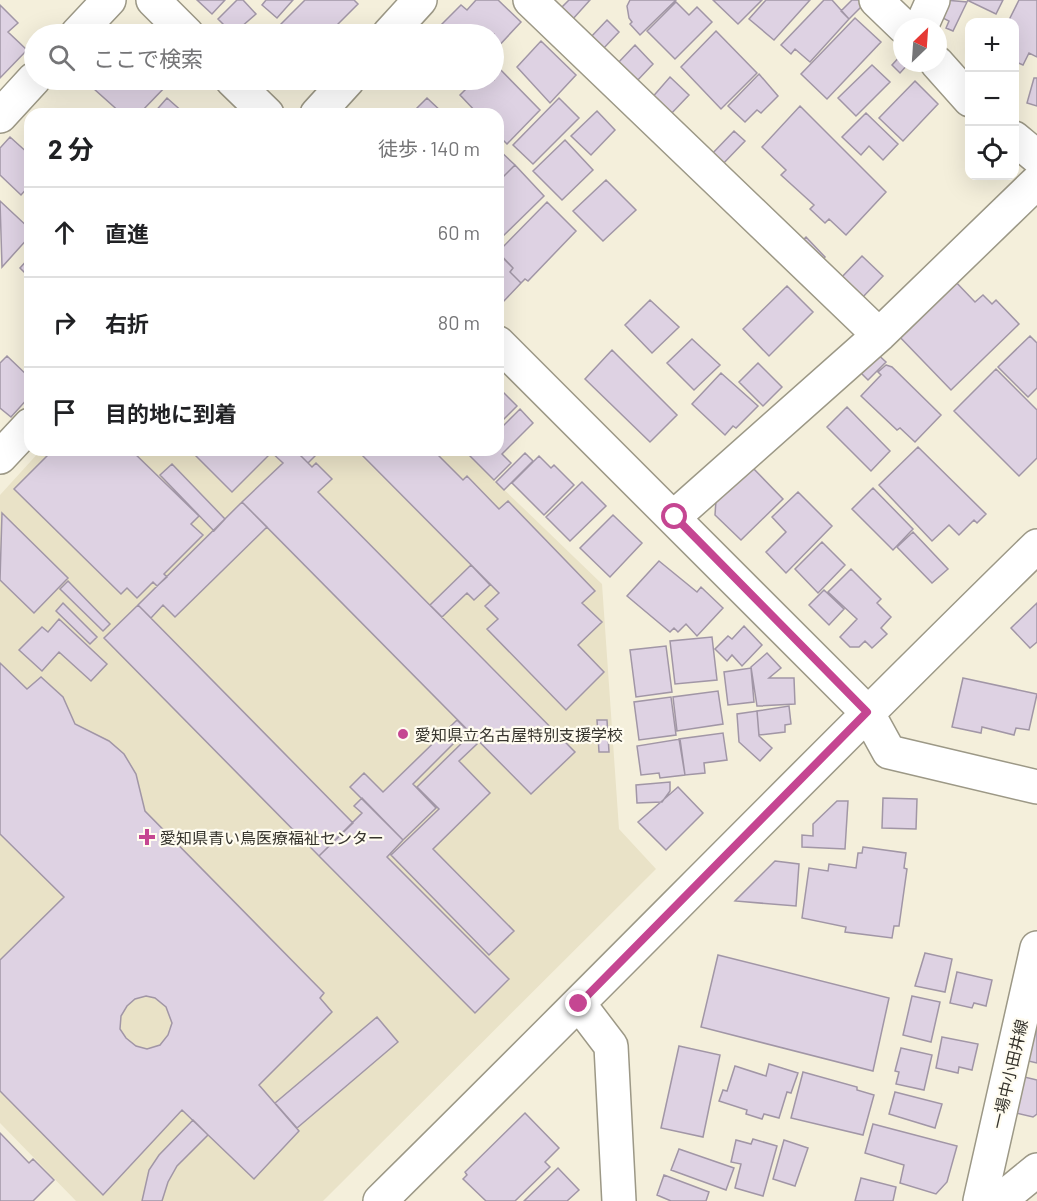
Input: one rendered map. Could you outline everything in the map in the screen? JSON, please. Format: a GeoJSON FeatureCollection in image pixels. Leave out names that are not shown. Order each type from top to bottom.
{"type":"FeatureCollection","features":[{"type":"Feature","properties":{"kind":"street"},"geometry":{"type":"LineString","coordinates":[[86,24],[109,0]]}},
{"type":"Feature","properties":{"kind":"street"},"geometry":{"type":"LineString","coordinates":[[153,0],[177,24]]}},
{"type":"Feature","properties":{"kind":"street"},"geometry":{"type":"LineString","coordinates":[[398,24],[420,0]]}},
{"type":"Feature","properties":{"kind":"street"},"geometry":{"type":"LineString","coordinates":[[530,0],[879,335]]}},
{"type":"Feature","properties":{"kind":"street"},"geometry":{"type":"LineString","coordinates":[[876,0],[895,18]]}},
{"type":"Feature","properties":{"kind":"street"},"geometry":{"type":"LineString","coordinates":[[925,18],[933,0]]}},
{"type":"Feature","properties":{"kind":"street"},"geometry":{"type":"LineString","coordinates":[[945,72],[965,95]]}},
{"type":"Feature","properties":{"kind":"street"},"geometry":{"type":"LineString","coordinates":[[0,116],[24,90]]}},
{"type":"Feature","properties":{"kind":"street"},"geometry":{"type":"LineString","coordinates":[[242,90],[261,108]]}},
{"type":"Feature","properties":{"kind":"street"},"geometry":{"type":"LineString","coordinates":[[322,108],[339,90]]}},
{"type":"Feature","properties":{"kind":"street"},"geometry":{"type":"LineString","coordinates":[[1019,142],[1037,157]]}},
{"type":"Feature","properties":{"kind":"street"},"geometry":{"type":"LineString","coordinates":[[675,517],[879,335],[1037,182]]}},
{"type":"Feature","properties":{"kind":"street"},"geometry":{"type":"LineString","coordinates":[[504,349],[675,517],[867,712],[889,752],[1037,787]]}},
{"type":"Feature","properties":{"kind":"street"},"geometry":{"type":"LineString","coordinates":[[0,457],[24,431]]}},
{"type":"Feature","properties":{"kind":"street"},"geometry":{"type":"LineString","coordinates":[[380,1201],[579,1004],[867,712],[1037,546]]}},
{"type":"Feature","properties":{"kind":"street","name":"一場中小田井線"},"geometry":{"type":"LineString","coordinates":[[980,1201],[1037,948]]}},
{"type":"Feature","properties":{"kind":"street"},"geometry":{"type":"LineString","coordinates":[[579,1004],[611,1046],[619,1201]]}},
{"type":"Feature","properties":{"kind":"street"},"geometry":{"type":"LineString","coordinates":[[999,1201],[1037,1170]]}},
{"type":"Feature","properties":{"kind":"shaded area"},"geometry":{"type":"Polygon","coordinates":[[[36,456],[469,456],[602,584],[619,829],[656,869],[323,1201],[76,1201],[0,1123],[0,495],[36,456]]]}},
{"type":"Feature","properties":{"kind":"building"},"geometry":{"type":"Polygon","coordinates":[[[197,0],[225,0],[212,14],[197,0]]]}},
{"type":"Feature","properties":{"kind":"building"},"geometry":{"type":"Polygon","coordinates":[[[237,0],[243,0],[256,14],[244,24],[223,24],[218,19],[237,0]]]}},
{"type":"Feature","properties":{"kind":"building"},"geometry":{"type":"Polygon","coordinates":[[[266,0],[293,0],[277,18],[262,5],[266,0]]]}},
{"type":"Feature","properties":{"kind":"building"},"geometry":{"type":"Polygon","coordinates":[[[305,0],[354,0],[358,4],[338,24],[281,24],[305,0]]]}},
{"type":"Feature","properties":{"kind":"building"},"geometry":{"type":"Polygon","coordinates":[[[476,0],[498,0],[521,22],[504,40],[504,24],[442,24],[461,5],[467,10],[476,0]]]}},
{"type":"Feature","properties":{"kind":"building"},"geometry":{"type":"Polygon","coordinates":[[[569,0],[590,0],[572,20],[560,9],[569,0]]]}},
{"type":"Feature","properties":{"kind":"building"},"geometry":{"type":"Polygon","coordinates":[[[630,0],[676,0],[640,35],[630,24],[632,22],[627,6],[630,0]]]}},
{"type":"Feature","properties":{"kind":"building"},"geometry":{"type":"Polygon","coordinates":[[[713,0],[762,0],[738,24],[713,0]]]}},
{"type":"Feature","properties":{"kind":"building"},"geometry":{"type":"Polygon","coordinates":[[[766,0],[810,0],[774,40],[749,19],[766,0]]]}},
{"type":"Feature","properties":{"kind":"building"},"geometry":{"type":"Polygon","coordinates":[[[824,0],[832,0],[849,19],[810,62],[795,49],[791,54],[781,45],[824,0]]]}},
{"type":"Feature","properties":{"kind":"building"},"geometry":{"type":"Polygon","coordinates":[[[852,0],[860,0],[864,4],[849,19],[841,11],[852,0]]]}},
{"type":"Feature","properties":{"kind":"building"},"geometry":{"type":"Polygon","coordinates":[[[945,0],[967,2],[953,31],[947,28],[949,21],[947,18],[937,15],[945,0]]]}},
{"type":"Feature","properties":{"kind":"building"},"geometry":{"type":"Polygon","coordinates":[[[967,0],[1003,0],[996,14],[967,0]]]}},
{"type":"Feature","properties":{"kind":"building"},"geometry":{"type":"Polygon","coordinates":[[[1019,0],[1037,0],[1037,57],[1029,53],[1023,65],[1019,63],[1019,18],[1010,18],[1019,0]]]}},
{"type":"Feature","properties":{"kind":"building"},"geometry":{"type":"Polygon","coordinates":[[[676,2],[689,15],[697,7],[712,22],[675,59],[647,31],[676,2]]]}},
{"type":"Feature","properties":{"kind":"building"},"geometry":{"type":"Polygon","coordinates":[[[0,5],[18,23],[8,32],[24,47],[24,53],[0,78],[0,5]]]}},
{"type":"Feature","properties":{"kind":"building"},"geometry":{"type":"Polygon","coordinates":[[[855,18],[881,42],[827,99],[801,74],[855,18]]]}},
{"type":"Feature","properties":{"kind":"building"},"geometry":{"type":"Polygon","coordinates":[[[607,20],[619,32],[602,50],[590,38],[607,20]]]}},
{"type":"Feature","properties":{"kind":"building"},"geometry":{"type":"Polygon","coordinates":[[[716,31],[757,73],[721,109],[681,67],[716,31]]]}},
{"type":"Feature","properties":{"kind":"building"},"geometry":{"type":"Polygon","coordinates":[[[541,41],[576,75],[550,103],[517,67],[541,41]]]}},
{"type":"Feature","properties":{"kind":"building"},"geometry":{"type":"Polygon","coordinates":[[[635,45],[653,64],[635,83],[617,64],[635,45]]]}},
{"type":"Feature","properties":{"kind":"building"},"geometry":{"type":"Polygon","coordinates":[[[872,65],[890,82],[856,116],[838,98],[872,65]]]}},
{"type":"Feature","properties":{"kind":"building"},"geometry":{"type":"Polygon","coordinates":[[[504,73],[540,110],[507,144],[504,141],[504,108],[472,108],[460,95],[465,90],[504,90],[504,73]]]}},
{"type":"Feature","properties":{"kind":"building"},"geometry":{"type":"Polygon","coordinates":[[[759,74],[778,96],[761,113],[757,110],[745,122],[728,106],[759,74]]]}},
{"type":"Feature","properties":{"kind":"building"},"geometry":{"type":"Polygon","coordinates":[[[670,77],[689,95],[668,117],[650,100],[670,77]]]}},
{"type":"Feature","properties":{"kind":"building"},"geometry":{"type":"Polygon","coordinates":[[[1034,78],[1037,78],[1037,106],[1027,103],[1034,78]]]}},
{"type":"Feature","properties":{"kind":"building"},"geometry":{"type":"Polygon","coordinates":[[[915,81],[938,104],[903,141],[879,118],[915,81]]]}},
{"type":"Feature","properties":{"kind":"building"},"geometry":{"type":"Polygon","coordinates":[[[95,90],[162,90],[145,108],[115,108],[95,90]]]}},
{"type":"Feature","properties":{"kind":"building"},"geometry":{"type":"Polygon","coordinates":[[[167,98],[178,108],[158,108],[167,98]]]}},
{"type":"Feature","properties":{"kind":"building"},"geometry":{"type":"Polygon","coordinates":[[[427,98],[438,108],[417,108],[427,98]]]}},
{"type":"Feature","properties":{"kind":"building"},"geometry":{"type":"Polygon","coordinates":[[[559,98],[579,118],[533,164],[513,145],[559,98]]]}},
{"type":"Feature","properties":{"kind":"building"},"geometry":{"type":"Polygon","coordinates":[[[800,106],[886,192],[846,235],[829,219],[825,223],[810,209],[814,205],[781,175],[786,170],[762,147],[800,106]]]}},
{"type":"Feature","properties":{"kind":"building"},"geometry":{"type":"Polygon","coordinates":[[[597,111],[615,130],[591,155],[571,136],[597,111]]]}},
{"type":"Feature","properties":{"kind":"building"},"geometry":{"type":"Polygon","coordinates":[[[866,113],[898,144],[883,160],[869,146],[861,155],[842,137],[866,113]]]}},
{"type":"Feature","properties":{"kind":"building"},"geometry":{"type":"Polygon","coordinates":[[[734,131],[745,141],[719,168],[709,157],[734,131]]]}},
{"type":"Feature","properties":{"kind":"building"},"geometry":{"type":"Polygon","coordinates":[[[10,137],[24,150],[24,192],[21,195],[0,175],[0,148],[10,137]]]}},
{"type":"Feature","properties":{"kind":"building"},"geometry":{"type":"Polygon","coordinates":[[[565,140],[593,170],[562,200],[533,171],[565,140]]]}},
{"type":"Feature","properties":{"kind":"building"},"geometry":{"type":"Polygon","coordinates":[[[504,155],[515,165],[504,176],[504,155]]]}},
{"type":"Feature","properties":{"kind":"building"},"geometry":{"type":"Polygon","coordinates":[[[515,165],[544,196],[504,235],[504,176],[515,165]]]}},
{"type":"Feature","properties":{"kind":"building"},"geometry":{"type":"Polygon","coordinates":[[[606,180],[636,210],[603,241],[573,211],[606,180]]]}},
{"type":"Feature","properties":{"kind":"building"},"geometry":{"type":"Polygon","coordinates":[[[0,201],[24,223],[24,243],[2,267],[0,201]]]}},
{"type":"Feature","properties":{"kind":"building"},"geometry":{"type":"Polygon","coordinates":[[[547,202],[576,231],[528,281],[525,279],[521,283],[510,272],[513,268],[504,258],[504,246],[547,202]]]}},
{"type":"Feature","properties":{"kind":"building"},"geometry":{"type":"Polygon","coordinates":[[[806,237],[825,257],[817,265],[798,245],[806,237]]]}},
{"type":"Feature","properties":{"kind":"building"},"geometry":{"type":"Polygon","coordinates":[[[862,256],[883,276],[860,300],[839,280],[862,256]]]}},
{"type":"Feature","properties":{"kind":"building"},"geometry":{"type":"Polygon","coordinates":[[[504,259],[513,268],[510,272],[521,283],[504,301],[504,259]]]}},
{"type":"Feature","properties":{"kind":"building"},"geometry":{"type":"Polygon","coordinates":[[[952,278],[975,302],[983,295],[992,304],[996,300],[1019,324],[951,390],[895,332],[952,278]]]}},
{"type":"Feature","properties":{"kind":"building"},"geometry":{"type":"Polygon","coordinates":[[[787,286],[813,312],[769,356],[743,329],[787,286]]]}},
{"type":"Feature","properties":{"kind":"building"},"geometry":{"type":"Polygon","coordinates":[[[650,300],[679,327],[652,353],[625,325],[650,300]]]}},
{"type":"Feature","properties":{"kind":"building"},"geometry":{"type":"Polygon","coordinates":[[[1030,336],[1037,343],[1037,388],[1028,397],[998,367],[1030,336]]]}},
{"type":"Feature","properties":{"kind":"building"},"geometry":{"type":"Polygon","coordinates":[[[692,339],[720,365],[694,390],[667,363],[692,339]]]}},
{"type":"Feature","properties":{"kind":"building"},"geometry":{"type":"Polygon","coordinates":[[[872,349],[886,362],[868,380],[855,367],[872,349]]]}},
{"type":"Feature","properties":{"kind":"building"},"geometry":{"type":"Polygon","coordinates":[[[612,350],[677,415],[650,442],[585,379],[612,350]]]}},
{"type":"Feature","properties":{"kind":"building"},"geometry":{"type":"Polygon","coordinates":[[[7,356],[24,372],[24,403],[11,417],[0,408],[0,363],[7,356]]]}},
{"type":"Feature","properties":{"kind":"building"},"geometry":{"type":"Polygon","coordinates":[[[758,363],[782,387],[763,406],[739,382],[758,363]]]}},
{"type":"Feature","properties":{"kind":"building"},"geometry":{"type":"Polygon","coordinates":[[[886,365],[892,367],[941,415],[915,442],[900,428],[897,430],[861,396],[881,375],[878,372],[886,365]]]}},
{"type":"Feature","properties":{"kind":"building"},"geometry":{"type":"Polygon","coordinates":[[[996,369],[1037,410],[1037,458],[1019,476],[954,411],[996,369]]]}},
{"type":"Feature","properties":{"kind":"building"},"geometry":{"type":"Polygon","coordinates":[[[721,373],[758,406],[736,428],[733,426],[725,435],[692,404],[721,373]]]}},
{"type":"Feature","properties":{"kind":"building"},"geometry":{"type":"Polygon","coordinates":[[[504,393],[517,406],[504,419],[504,393]]]}},
{"type":"Feature","properties":{"kind":"building"},"geometry":{"type":"Polygon","coordinates":[[[847,407],[890,451],[871,471],[827,427],[847,407]]]}},
{"type":"Feature","properties":{"kind":"building"},"geometry":{"type":"Polygon","coordinates":[[[520,409],[533,423],[504,452],[504,425],[520,409]]]}},
{"type":"Feature","properties":{"kind":"building"},"geometry":{"type":"Polygon","coordinates":[[[918,447],[986,514],[977,523],[974,520],[959,535],[949,525],[932,541],[879,485],[918,447]]]}},
{"type":"Feature","properties":{"kind":"building"},"geometry":{"type":"Polygon","coordinates":[[[525,453],[533,461],[504,490],[496,482],[525,453]]]}},
{"type":"Feature","properties":{"kind":"building"},"geometry":{"type":"Polygon","coordinates":[[[47,456],[137,456],[199,516],[191,524],[203,535],[164,574],[167,577],[157,586],[153,582],[137,598],[127,588],[121,594],[14,489],[47,456]]]}},
{"type":"Feature","properties":{"kind":"building"},"geometry":{"type":"Polygon","coordinates":[[[196,456],[268,456],[232,492],[196,456]]]}},
{"type":"Feature","properties":{"kind":"building"},"geometry":{"type":"Polygon","coordinates":[[[275,456],[301,456],[312,467],[316,463],[332,479],[318,492],[575,752],[531,794],[242,502],[283,463],[275,456]]]}},
{"type":"Feature","properties":{"kind":"building"},"geometry":{"type":"Polygon","coordinates":[[[301,456],[315,456],[308,463],[301,456]]]}},
{"type":"Feature","properties":{"kind":"building"},"geometry":{"type":"Polygon","coordinates":[[[363,456],[439,456],[463,480],[467,476],[499,509],[508,501],[595,591],[582,603],[602,622],[578,645],[604,672],[566,710],[487,629],[498,619],[485,606],[499,593],[363,456]]]}},
{"type":"Feature","properties":{"kind":"building"},"geometry":{"type":"Polygon","coordinates":[[[470,456],[504,456],[511,463],[494,480],[470,456]]]}},
{"type":"Feature","properties":{"kind":"building"},"geometry":{"type":"Polygon","coordinates":[[[539,456],[551,468],[554,465],[574,485],[544,515],[512,483],[539,456]]]}},
{"type":"Feature","properties":{"kind":"building"},"geometry":{"type":"Polygon","coordinates":[[[172,464],[225,519],[214,531],[160,475],[172,464]]]}},
{"type":"Feature","properties":{"kind":"building"},"geometry":{"type":"Polygon","coordinates":[[[751,466],[783,499],[741,540],[715,515],[716,500],[751,466]]]}},
{"type":"Feature","properties":{"kind":"building"},"geometry":{"type":"Polygon","coordinates":[[[582,482],[606,506],[570,541],[546,517],[582,482]]]}},
{"type":"Feature","properties":{"kind":"building"},"geometry":{"type":"Polygon","coordinates":[[[873,488],[913,529],[893,550],[852,509],[873,488]]]}},
{"type":"Feature","properties":{"kind":"building"},"geometry":{"type":"Polygon","coordinates":[[[798,492],[832,526],[786,573],[766,552],[786,532],[772,517],[798,492]]]}},
{"type":"Feature","properties":{"kind":"building"},"geometry":{"type":"Polygon","coordinates":[[[242,502],[267,527],[175,617],[163,605],[151,618],[138,605],[242,502]]]}},
{"type":"Feature","properties":{"kind":"building"},"geometry":{"type":"Polygon","coordinates":[[[2,513],[68,578],[34,613],[0,580],[2,513]]]}},
{"type":"Feature","properties":{"kind":"building"},"geometry":{"type":"Polygon","coordinates":[[[613,515],[642,543],[610,577],[580,548],[613,515]]]}},
{"type":"Feature","properties":{"kind":"building"},"geometry":{"type":"Polygon","coordinates":[[[913,532],[948,569],[932,583],[897,547],[913,532]]]}},
{"type":"Feature","properties":{"kind":"building"},"geometry":{"type":"Polygon","coordinates":[[[822,542],[845,565],[818,593],[795,569],[822,542]]]}},
{"type":"Feature","properties":{"kind":"building"},"geometry":{"type":"Polygon","coordinates":[[[659,561],[697,592],[701,587],[723,608],[697,636],[686,624],[678,632],[674,628],[670,632],[627,596],[659,561]]]}},
{"type":"Feature","properties":{"kind":"building"},"geometry":{"type":"Polygon","coordinates":[[[471,565],[490,585],[474,600],[467,593],[442,617],[430,605],[471,565]]]}},
{"type":"Feature","properties":{"kind":"building"},"geometry":{"type":"Polygon","coordinates":[[[851,569],[881,599],[877,603],[891,617],[881,628],[887,634],[872,648],[865,641],[859,647],[850,647],[840,637],[857,619],[828,592],[851,569]]]}},
{"type":"Feature","properties":{"kind":"building"},"geometry":{"type":"Polygon","coordinates":[[[68,581],[110,624],[103,631],[60,589],[68,581]]]}},
{"type":"Feature","properties":{"kind":"building"},"geometry":{"type":"Polygon","coordinates":[[[824,590],[844,609],[829,625],[809,605],[824,590]]]}},
{"type":"Feature","properties":{"kind":"building"},"geometry":{"type":"Polygon","coordinates":[[[63,603],[97,637],[90,644],[56,611],[63,603]]]}},
{"type":"Feature","properties":{"kind":"building"},"geometry":{"type":"Polygon","coordinates":[[[1037,603],[1037,642],[1030,648],[1011,628],[1037,603]]]}},
{"type":"Feature","properties":{"kind":"building"},"geometry":{"type":"Polygon","coordinates":[[[138,605],[353,823],[319,856],[104,638],[138,605]]]}},
{"type":"Feature","properties":{"kind":"building"},"geometry":{"type":"Polygon","coordinates":[[[59,619],[107,664],[91,681],[59,652],[42,671],[19,650],[42,627],[48,632],[59,619]]]}},
{"type":"Feature","properties":{"kind":"building"},"geometry":{"type":"Polygon","coordinates":[[[744,626],[762,645],[742,666],[732,655],[727,661],[715,649],[728,636],[732,639],[744,626]]]}},
{"type":"Feature","properties":{"kind":"building"},"geometry":{"type":"Polygon","coordinates":[[[712,637],[717,680],[675,684],[670,641],[712,637]]]}},
{"type":"Feature","properties":{"kind":"building"},"geometry":{"type":"Polygon","coordinates":[[[666,646],[672,692],[636,697],[630,650],[666,646]]]}},
{"type":"Feature","properties":{"kind":"building"},"geometry":{"type":"Polygon","coordinates":[[[767,653],[781,668],[769,678],[794,678],[795,704],[757,706],[751,667],[767,653]]]}},
{"type":"Feature","properties":{"kind":"building"},"geometry":{"type":"Polygon","coordinates":[[[0,663],[27,689],[41,677],[63,697],[75,724],[109,741],[124,754],[136,774],[145,811],[324,993],[320,998],[332,1012],[259,1085],[299,1131],[254,1179],[182,1110],[103,1195],[0,1091],[0,960],[64,897],[0,834],[0,663]],[[146,996],[135,999],[121,1016],[120,1029],[126,1038],[136,1046],[147,1049],[160,1045],[168,1035],[172,1023],[166,1007],[155,998],[146,996]]]}},
{"type":"Feature","properties":{"kind":"building"},"geometry":{"type":"Polygon","coordinates":[[[751,668],[754,702],[728,705],[724,672],[751,668]]]}},
{"type":"Feature","properties":{"kind":"building"},"geometry":{"type":"Polygon","coordinates":[[[963,678],[1037,694],[1029,730],[1016,728],[1014,735],[982,727],[981,733],[952,727],[963,678]]]}},
{"type":"Feature","properties":{"kind":"building"},"geometry":{"type":"Polygon","coordinates":[[[718,691],[723,724],[677,731],[673,697],[718,691]]]}},
{"type":"Feature","properties":{"kind":"building"},"geometry":{"type":"Polygon","coordinates":[[[671,697],[676,735],[639,740],[634,702],[671,697]]]}},
{"type":"Feature","properties":{"kind":"building"},"geometry":{"type":"Polygon","coordinates":[[[789,706],[791,724],[785,725],[785,732],[759,735],[757,711],[789,706]]]}},
{"type":"Feature","properties":{"kind":"building"},"geometry":{"type":"Polygon","coordinates":[[[757,711],[759,736],[772,748],[760,761],[739,742],[737,714],[757,711]]]}},
{"type":"Feature","properties":{"kind":"building"},"geometry":{"type":"Polygon","coordinates":[[[457,720],[467,730],[413,784],[436,808],[403,840],[350,787],[364,773],[383,792],[457,720]]]}},
{"type":"Feature","properties":{"kind":"building"},"geometry":{"type":"Polygon","coordinates":[[[597,720],[607,720],[609,752],[599,752],[597,720]]]}},
{"type":"Feature","properties":{"kind":"building"},"geometry":{"type":"Polygon","coordinates":[[[723,733],[727,760],[704,763],[705,773],[685,775],[679,739],[723,733]]]}},
{"type":"Feature","properties":{"kind":"building"},"geometry":{"type":"Polygon","coordinates":[[[469,736],[477,744],[459,761],[490,793],[433,849],[514,931],[489,955],[391,855],[439,809],[417,787],[469,736]]]}},
{"type":"Feature","properties":{"kind":"building"},"geometry":{"type":"Polygon","coordinates":[[[680,739],[685,775],[660,778],[659,773],[641,775],[637,746],[680,739]]]}},
{"type":"Feature","properties":{"kind":"building"},"geometry":{"type":"Polygon","coordinates":[[[670,782],[670,791],[662,802],[637,803],[636,785],[670,782]]]}},
{"type":"Feature","properties":{"kind":"building"},"geometry":{"type":"Polygon","coordinates":[[[678,787],[703,813],[666,850],[638,822],[678,787]]]}},
{"type":"Feature","properties":{"kind":"building"},"geometry":{"type":"Polygon","coordinates":[[[362,798],[403,840],[387,857],[509,979],[475,1013],[319,856],[362,813],[354,806],[362,798]]]}},
{"type":"Feature","properties":{"kind":"building"},"geometry":{"type":"Polygon","coordinates":[[[883,798],[917,799],[916,829],[882,828],[883,798]]]}},
{"type":"Feature","properties":{"kind":"building"},"geometry":{"type":"Polygon","coordinates":[[[837,801],[848,801],[845,849],[802,847],[802,835],[813,836],[813,824],[837,801]]]}},
{"type":"Feature","properties":{"kind":"building"},"geometry":{"type":"Polygon","coordinates":[[[863,847],[906,853],[904,868],[907,869],[899,926],[894,926],[892,938],[845,932],[846,927],[802,918],[809,868],[828,871],[829,864],[856,868],[858,853],[862,853],[863,847]]]}},
{"type":"Feature","properties":{"kind":"building"},"geometry":{"type":"Polygon","coordinates":[[[775,861],[799,864],[796,906],[735,901],[775,861]]]}},
{"type":"Feature","properties":{"kind":"building"},"geometry":{"type":"Polygon","coordinates":[[[925,953],[952,959],[945,992],[915,986],[925,953]]]}},
{"type":"Feature","properties":{"kind":"building"},"geometry":{"type":"Polygon","coordinates":[[[718,955],[889,998],[873,1071],[701,1027],[718,955]]]}},
{"type":"Feature","properties":{"kind":"building"},"geometry":{"type":"Polygon","coordinates":[[[957,972],[992,980],[986,1006],[974,1003],[972,1008],[950,1003],[957,972]]]}},
{"type":"Feature","properties":{"kind":"building"},"geometry":{"type":"Polygon","coordinates":[[[912,996],[940,1002],[931,1042],[903,1035],[912,996]]]}},
{"type":"Feature","properties":{"kind":"building"},"geometry":{"type":"Polygon","coordinates":[[[1037,1009],[1037,1063],[1016,1058],[1037,1009]]]}},
{"type":"Feature","properties":{"kind":"building"},"geometry":{"type":"Polygon","coordinates":[[[377,1017],[398,1042],[297,1128],[275,1103],[377,1017]]]}},
{"type":"Feature","properties":{"kind":"building"},"geometry":{"type":"Polygon","coordinates":[[[942,1037],[978,1044],[972,1070],[959,1067],[958,1073],[936,1068],[942,1037]]]}},
{"type":"Feature","properties":{"kind":"building"},"geometry":{"type":"Polygon","coordinates":[[[679,1046],[720,1055],[703,1137],[661,1128],[679,1046]]]}},
{"type":"Feature","properties":{"kind":"building"},"geometry":{"type":"Polygon","coordinates":[[[901,1048],[932,1055],[924,1090],[896,1084],[899,1072],[895,1071],[901,1048]]]}},
{"type":"Feature","properties":{"kind":"building"},"geometry":{"type":"Polygon","coordinates":[[[769,1064],[798,1073],[791,1093],[787,1092],[779,1118],[764,1114],[762,1119],[746,1114],[747,1110],[719,1101],[723,1090],[727,1091],[735,1066],[766,1076],[769,1064]]]}},
{"type":"Feature","properties":{"kind":"building"},"geometry":{"type":"Polygon","coordinates":[[[803,1072],[857,1087],[857,1090],[874,1095],[863,1135],[791,1118],[803,1072]]]}},
{"type":"Feature","properties":{"kind":"building"},"geometry":{"type":"Polygon","coordinates":[[[1012,1074],[1037,1080],[1037,1114],[1033,1117],[1004,1110],[1012,1074]]]}},
{"type":"Feature","properties":{"kind":"building"},"geometry":{"type":"Polygon","coordinates":[[[895,1092],[942,1104],[935,1128],[889,1114],[895,1092]]]}},
{"type":"Feature","properties":{"kind":"building"},"geometry":{"type":"Polygon","coordinates":[[[525,1113],[559,1148],[545,1162],[550,1167],[515,1201],[486,1201],[463,1179],[467,1175],[465,1172],[525,1113]]]}},
{"type":"Feature","properties":{"kind":"building"},"geometry":{"type":"Polygon","coordinates":[[[193,1120],[208,1135],[177,1166],[168,1182],[162,1201],[142,1201],[149,1170],[159,1155],[193,1120]]]}},
{"type":"Feature","properties":{"kind":"building"},"geometry":{"type":"Polygon","coordinates":[[[873,1124],[957,1146],[947,1182],[936,1194],[900,1183],[904,1165],[865,1153],[873,1124]]]}},
{"type":"Feature","properties":{"kind":"building"},"geometry":{"type":"Polygon","coordinates":[[[0,1133],[29,1163],[33,1159],[54,1180],[33,1201],[0,1201],[0,1133]]]}},
{"type":"Feature","properties":{"kind":"building"},"geometry":{"type":"Polygon","coordinates":[[[753,1139],[777,1146],[763,1196],[735,1188],[741,1164],[731,1162],[736,1140],[751,1144],[753,1139]]]}},
{"type":"Feature","properties":{"kind":"building"},"geometry":{"type":"Polygon","coordinates":[[[784,1140],[808,1148],[795,1186],[773,1179],[784,1140]]]}},
{"type":"Feature","properties":{"kind":"building"},"geometry":{"type":"Polygon","coordinates":[[[679,1149],[734,1168],[726,1190],[671,1170],[679,1149]]]}},
{"type":"Feature","properties":{"kind":"building"},"geometry":{"type":"Polygon","coordinates":[[[558,1168],[579,1190],[567,1201],[524,1201],[558,1168]]]}},
{"type":"Feature","properties":{"kind":"building"},"geometry":{"type":"Polygon","coordinates":[[[664,1175],[709,1192],[706,1201],[671,1201],[657,1195],[664,1175]]]}},
{"type":"Feature","properties":{"kind":"building"},"geometry":{"type":"Polygon","coordinates":[[[861,1178],[896,1187],[893,1201],[855,1201],[861,1178]]]}},
{"type":"Feature","properties":{"kind":"place","name":"愛知県立名古屋特別支援学校"},"geometry":{"type":"Point","coordinates":[403,734]}},
{"type":"Feature","properties":{"kind":"place","name":"愛知県青い鳥医療福祉センター"},"geometry":{"type":"Point","coordinates":[147,837]}},
{"type":"Feature","properties":{"kind":"route"},"geometry":{"type":"LineString","coordinates":[[579,1004],[867,712],[675,517]]}}]}
